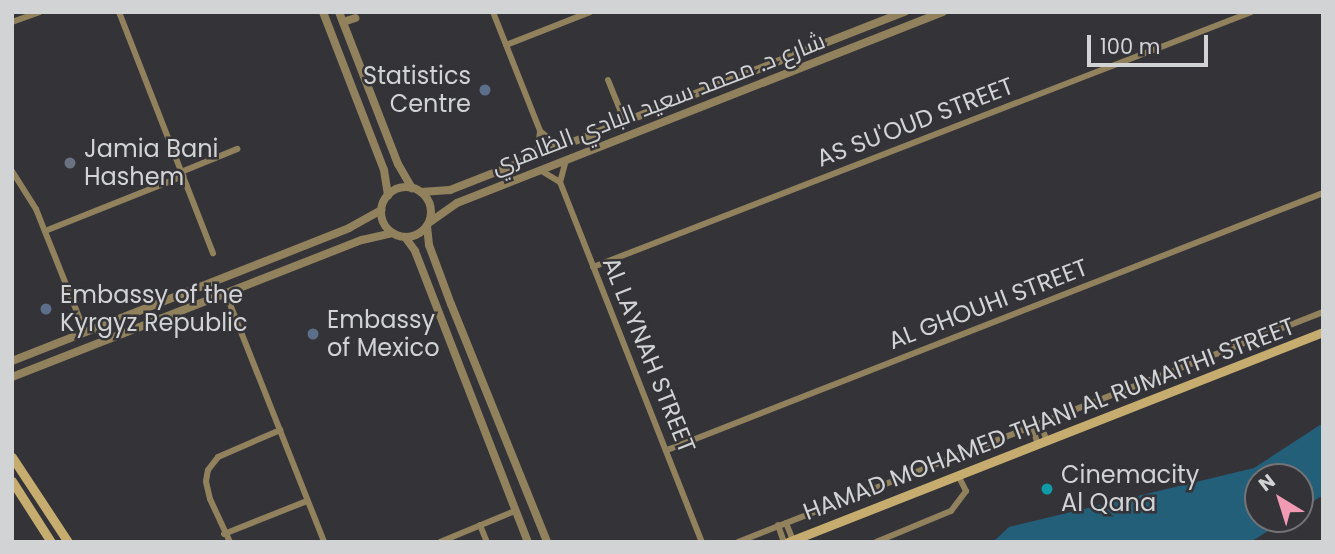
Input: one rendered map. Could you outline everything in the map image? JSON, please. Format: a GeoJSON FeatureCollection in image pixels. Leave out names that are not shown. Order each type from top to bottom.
{"type":"FeatureCollection","features":[{"type":"Feature","properties":{"kind":"main road","name":"HAMAD MOHAMED THANI AL RUMAITHI STREET"},"geometry":{"type":"LineString","coordinates":[[788,541],[1323,332]]}},
{"type":"Feature","properties":{"kind":"main road"},"geometry":{"type":"LineString","coordinates":[[12,457],[68,542]]}},
{"type":"Feature","properties":{"kind":"main road"},"geometry":{"type":"LineString","coordinates":[[12,481],[51,542]]}},
{"type":"Feature","properties":{"kind":"street"},"geometry":{"type":"LineString","coordinates":[[12,22],[38,12]]}},
{"type":"Feature","properties":{"kind":"street"},"geometry":{"type":"LineString","coordinates":[[119,12],[213,253]]}},
{"type":"Feature","properties":{"kind":"street"},"geometry":{"type":"LineString","coordinates":[[323,12],[384,170],[388,195]]}},
{"type":"Feature","properties":{"kind":"street"},"geometry":{"type":"LineString","coordinates":[[339,12],[398,164],[412,188]]}},
{"type":"Feature","properties":{"kind":"street"},"geometry":{"type":"LineString","coordinates":[[493,12],[540,131],[559,147]]}},
{"type":"Feature","properties":{"kind":"street"},"geometry":{"type":"LineString","coordinates":[[506,46],[590,12]]}},
{"type":"Feature","properties":{"kind":"street","name":"شارع د. محمد سعيد البادي الظاهري"},"geometry":{"type":"LineString","coordinates":[[421,192],[450,190],[905,12]]}},
{"type":"Feature","properties":{"kind":"street","name":"شارع د. محمد سعيد البادي الظاهري"},"geometry":{"type":"LineString","coordinates":[[428,224],[457,203],[943,12]]}},
{"type":"Feature","properties":{"kind":"street","name":"AS SU'OUD STREET"},"geometry":{"type":"LineString","coordinates":[[593,267],[1251,12]]}},
{"type":"Feature","properties":{"kind":"street"},"geometry":{"type":"LineString","coordinates":[[343,22],[355,18]]}},
{"type":"Feature","properties":{"kind":"street"},"geometry":{"type":"LineString","coordinates":[[608,80],[625,122]]}},
{"type":"Feature","properties":{"kind":"street"},"geometry":{"type":"LineString","coordinates":[[646,113],[651,127]]}},
{"type":"Feature","properties":{"kind":"street"},"geometry":{"type":"LineString","coordinates":[[537,156],[540,131]]}},
{"type":"Feature","properties":{"kind":"street"},"geometry":{"type":"LineString","coordinates":[[45,231],[237,149]]}},
{"type":"Feature","properties":{"kind":"street"},"geometry":{"type":"LineString","coordinates":[[541,170],[560,182],[566,160]]}},
{"type":"Feature","properties":{"kind":"street"},"geometry":{"type":"LineString","coordinates":[[12,171],[32,201],[85,332]]}},
{"type":"Feature","properties":{"kind":"street","name":"AL LAYNAH STREET"},"geometry":{"type":"LineString","coordinates":[[560,182],[702,542]]}},
{"type":"Feature","properties":{"kind":"street"},"geometry":{"type":"LineString","coordinates":[[12,361],[349,229],[381,210],[388,195],[399,188],[412,188],[421,192],[431,207],[428,224],[429,245],[547,542]]}},
{"type":"Feature","properties":{"kind":"street","name":"AL GHOUHI STREET"},"geometry":{"type":"LineString","coordinates":[[667,450],[1323,193]]}},
{"type":"Feature","properties":{"kind":"street"},"geometry":{"type":"LineString","coordinates":[[381,210],[384,223],[392,233]]}},
{"type":"Feature","properties":{"kind":"street"},"geometry":{"type":"LineString","coordinates":[[12,377],[362,240],[392,233],[405,237],[414,236],[428,224]]}},
{"type":"Feature","properties":{"kind":"street"},"geometry":{"type":"LineString","coordinates":[[405,237],[415,251],[528,542]]}},
{"type":"Feature","properties":{"kind":"street"},"geometry":{"type":"LineString","coordinates":[[226,293],[324,542]]}},
{"type":"Feature","properties":{"kind":"street"},"geometry":{"type":"LineString","coordinates":[[738,541],[1323,313]]}},
{"type":"Feature","properties":{"kind":"street"},"geometry":{"type":"LineString","coordinates":[[1036,425],[1043,442]]}},
{"type":"Feature","properties":{"kind":"street"},"geometry":{"type":"LineString","coordinates":[[230,542],[207,487],[210,465],[218,457],[280,430]]}},
{"type":"Feature","properties":{"kind":"street"},"geometry":{"type":"LineString","coordinates":[[876,542],[946,514],[956,507],[966,491],[958,475]]}},
{"type":"Feature","properties":{"kind":"street"},"geometry":{"type":"LineString","coordinates":[[225,534],[307,501]]}},
{"type":"Feature","properties":{"kind":"street"},"geometry":{"type":"LineString","coordinates":[[440,542],[515,511]]}},
{"type":"Feature","properties":{"kind":"street"},"geometry":{"type":"LineString","coordinates":[[786,523],[788,541]]}},
{"type":"Feature","properties":{"kind":"street"},"geometry":{"type":"LineString","coordinates":[[480,525],[487,542]]}},
{"type":"Feature","properties":{"kind":"street"},"geometry":{"type":"LineString","coordinates":[[778,526],[788,541]]}},
{"type":"Feature","properties":{"kind":"water"},"geometry":{"type":"Polygon","coordinates":[[[1323,423],[1323,495],[1314,501],[1314,463],[1262,463],[1323,423]]]}},
{"type":"Feature","properties":{"kind":"water"},"geometry":{"type":"Polygon","coordinates":[[[1244,470],[1244,533],[1265,533],[1251,542],[993,542],[1009,527],[1244,470]]]}},
{"type":"Feature","properties":{"kind":"place","name":"Statistics Centre"},"geometry":{"type":"Point","coordinates":[485,90]}},
{"type":"Feature","properties":{"kind":"place","name":"Jamia Bani Hashem"},"geometry":{"type":"Point","coordinates":[70,163]}},
{"type":"Feature","properties":{"kind":"place","name":"Embassy of the Kyrgyz Republic"},"geometry":{"type":"Point","coordinates":[46,309]}},
{"type":"Feature","properties":{"kind":"place","name":"Embassy of Mexico"},"geometry":{"type":"Point","coordinates":[313,334]}},
{"type":"Feature","properties":{"kind":"place","name":"Cinemacity Al Qana"},"geometry":{"type":"Point","coordinates":[1047,489]}}]}
